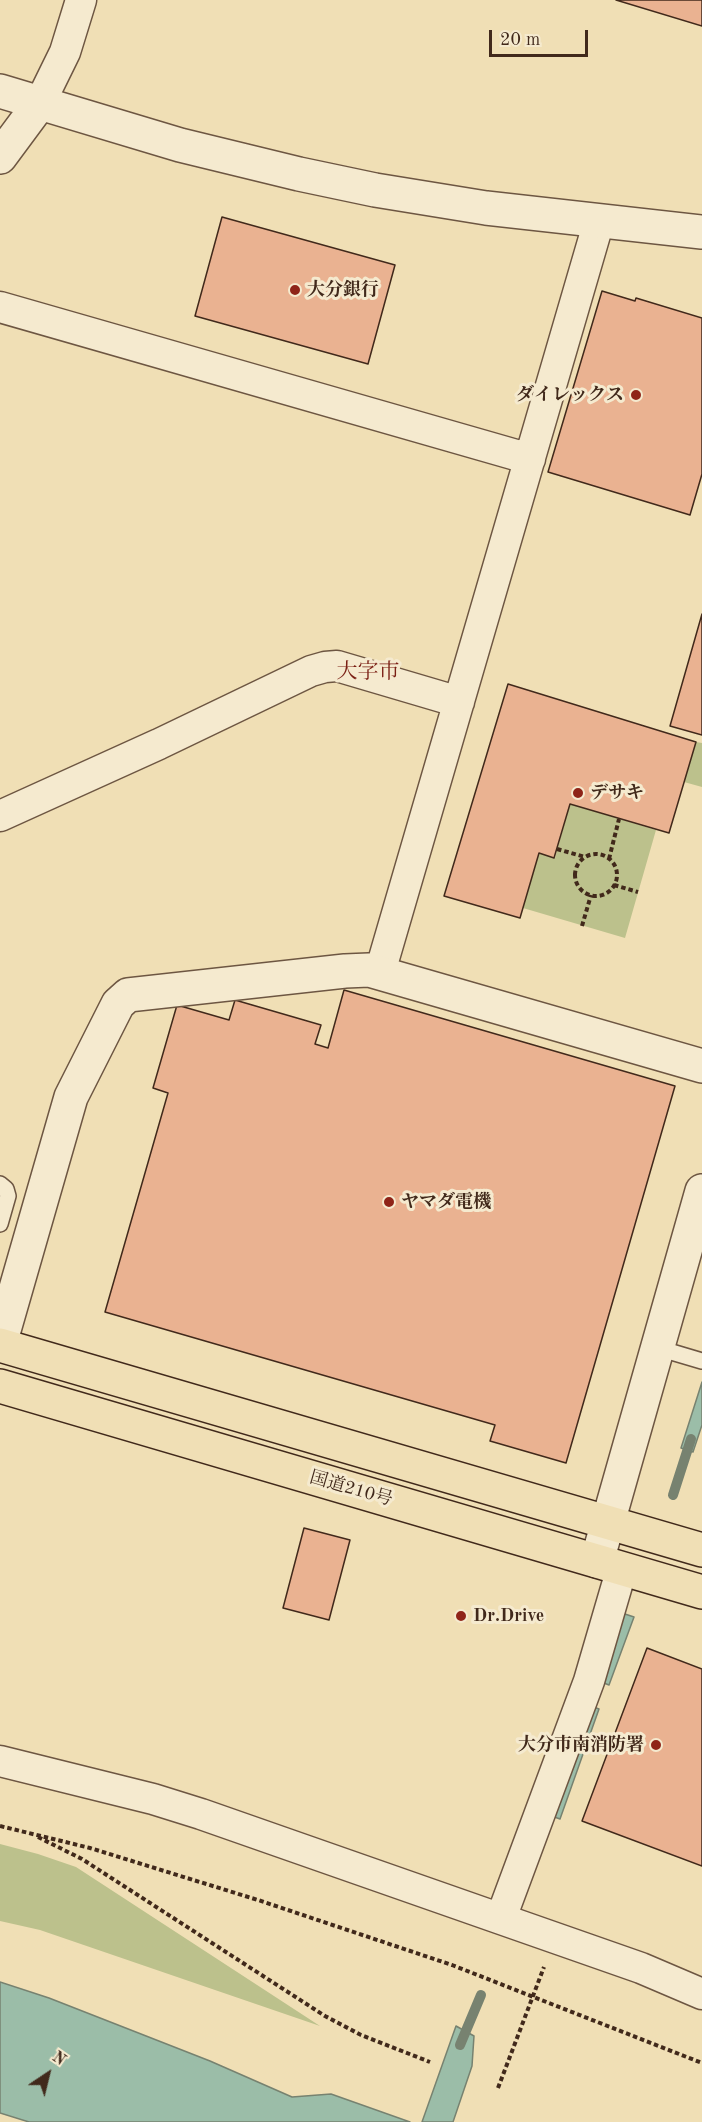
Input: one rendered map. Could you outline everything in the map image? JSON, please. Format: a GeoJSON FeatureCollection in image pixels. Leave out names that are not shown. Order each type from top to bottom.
{"type":"FeatureCollection","features":[{"type":"Feature","properties":{"kind":"highway"},"geometry":{"type":"LineString","coordinates":[[0,1344],[702,1550]]}},
{"type":"Feature","properties":{"kind":"highway","name":"国道210号"},"geometry":{"type":"LineString","coordinates":[[0,1386],[702,1592]]}},
{"type":"Feature","properties":{"kind":"street"},"geometry":{"type":"LineString","coordinates":[[0,157],[40,103],[61,61],[81,0]]}},
{"type":"Feature","properties":{"kind":"street"},"geometry":{"type":"LineString","coordinates":[[0,91],[140,134],[299,174],[429,199],[702,232]]}},
{"type":"Feature","properties":{"kind":"street"},"geometry":{"type":"LineString","coordinates":[[380,972],[599,221]]}},
{"type":"Feature","properties":{"kind":"street"},"geometry":{"type":"LineString","coordinates":[[0,307],[530,459]]}},
{"type":"Feature","properties":{"kind":"street"},"geometry":{"type":"LineString","coordinates":[[0,816],[159,744],[311,671],[325,667],[337,666],[459,702]]}},
{"type":"Feature","properties":{"kind":"street"},"geometry":{"type":"LineString","coordinates":[[0,1344],[7,1286],[71,1097],[122,998],[128,995],[357,969],[380,972],[702,1066]]}},
{"type":"Feature","properties":{"kind":"street"},"geometry":{"type":"LineString","coordinates":[[501,1918],[590,1681],[609,1565],[608,1523],[702,1191]]}},
{"type":"Feature","properties":{"kind":"street"},"geometry":{"type":"LineString","coordinates":[[0,1761],[122,1791],[201,1814],[641,1968],[702,1994]]}},
{"type":"Feature","properties":{"kind":"lane"},"geometry":{"type":"LineString","coordinates":[[0,1184],[6,1189],[8,1196],[0,1224]]}},
{"type":"Feature","properties":{"kind":"lane"},"geometry":{"type":"LineString","coordinates":[[657,1348],[700,1361]]}},
{"type":"Feature","properties":{"kind":"path"},"geometry":{"type":"LineString","coordinates":[[609,859],[619,819]]}},
{"type":"Feature","properties":{"kind":"path"},"geometry":{"type":"LineString","coordinates":[[557,849],[586,857]]}},
{"type":"Feature","properties":{"kind":"path"},"geometry":{"type":"LineString","coordinates":[[597,854],[609,859],[616,871],[614,885],[607,892],[591,895],[582,891],[575,879],[578,863],[586,857],[597,854]]}},
{"type":"Feature","properties":{"kind":"path"},"geometry":{"type":"LineString","coordinates":[[614,885],[638,892]]}},
{"type":"Feature","properties":{"kind":"path"},"geometry":{"type":"LineString","coordinates":[[582,926],[591,895]]}},
{"type":"Feature","properties":{"kind":"path"},"geometry":{"type":"LineString","coordinates":[[0,1826],[90,1848],[258,1900],[452,1965],[702,2063]]}},
{"type":"Feature","properties":{"kind":"path"},"geometry":{"type":"LineString","coordinates":[[32,1833],[82,1859],[325,2016],[361,2035],[430,2062]]}},
{"type":"Feature","properties":{"kind":"path"},"geometry":{"type":"LineString","coordinates":[[498,2088],[555,1939]]}},
{"type":"Feature","properties":{"kind":"shaded area"},"geometry":{"type":"Polygon","coordinates":[[[696,742],[702,743],[702,787],[684,782],[696,742]]]}},
{"type":"Feature","properties":{"kind":"shaded area"},"geometry":{"type":"Polygon","coordinates":[[[570,804],[656,830],[625,938],[523,908],[539,853],[555,858],[570,804]]]}},
{"type":"Feature","properties":{"kind":"shaded area"},"geometry":{"type":"Polygon","coordinates":[[[702,1382],[702,1425],[693,1452],[681,1448],[702,1382]]]}},
{"type":"Feature","properties":{"kind":"shaded area"},"geometry":{"type":"Polygon","coordinates":[[[622,1613],[634,1617],[609,1685],[596,1680],[622,1613]]]}},
{"type":"Feature","properties":{"kind":"shaded area"},"geometry":{"type":"Polygon","coordinates":[[[588,1705],[599,1709],[560,1819],[546,1814],[588,1705]]]}},
{"type":"Feature","properties":{"kind":"shaded area"},"geometry":{"type":"Polygon","coordinates":[[[0,1844],[76,1867],[320,2026],[40,1930],[0,1921],[0,1844]]]}},
{"type":"Feature","properties":{"kind":"shaded area"},"geometry":{"type":"Polygon","coordinates":[[[0,1982],[49,1998],[210,2061],[292,2097],[331,2094],[410,2122],[29,2122],[0,2113],[0,1982]]]}},
{"type":"Feature","properties":{"kind":"shaded area"},"geometry":{"type":"Polygon","coordinates":[[[456,2026],[474,2036],[472,2066],[453,2122],[422,2122],[456,2026]]]}},
{"type":"Feature","properties":{"kind":"building"},"geometry":{"type":"Polygon","coordinates":[[[616,0],[702,0],[702,26],[616,0]]]}},
{"type":"Feature","properties":{"kind":"building","name":"大分銀行"},"geometry":{"type":"Polygon","coordinates":[[[222,217],[395,265],[368,364],[195,316],[222,217]]]}},
{"type":"Feature","properties":{"kind":"building","name":"ダイレックス"},"geometry":{"type":"Polygon","coordinates":[[[602,291],[635,301],[636,298],[702,318],[702,474],[690,515],[548,472],[602,291]]]}},
{"type":"Feature","properties":{"kind":"building"},"geometry":{"type":"Polygon","coordinates":[[[702,614],[702,735],[670,726],[702,614]]]}},
{"type":"Feature","properties":{"kind":"building","name":"デサキ"},"geometry":{"type":"Polygon","coordinates":[[[508,684],[696,742],[669,833],[570,804],[554,858],[539,853],[520,918],[444,896],[508,684]]]}},
{"type":"Feature","properties":{"kind":"building","name":"ヤマダ電機"},"geometry":{"type":"Polygon","coordinates":[[[344,990],[675,1086],[566,1463],[490,1441],[495,1425],[105,1312],[168,1093],[153,1088],[177,1005],[229,1020],[235,1000],[321,1025],[315,1044],[328,1048],[344,990]]]}},
{"type":"Feature","properties":{"kind":"building"},"geometry":{"type":"Polygon","coordinates":[[[304,1528],[350,1540],[329,1620],[283,1608],[304,1528]]]}},
{"type":"Feature","properties":{"kind":"building","name":"大分市南消防署"},"geometry":{"type":"Polygon","coordinates":[[[647,1648],[702,1669],[702,1866],[582,1821],[647,1648]]]}},
{"type":"Feature","properties":{"kind":"waterway"},"geometry":{"type":"LineString","coordinates":[[673,1495],[691,1439]]}},
{"type":"Feature","properties":{"kind":"waterway"},"geometry":{"type":"LineString","coordinates":[[460,2045],[481,1995]]}},
{"type":"Feature","properties":{"kind":"place","name":"大分銀行"},"geometry":{"type":"Point","coordinates":[295,290]}},
{"type":"Feature","properties":{"kind":"place","name":"ダイレックス"},"geometry":{"type":"Point","coordinates":[636,395]}},
{"type":"Feature","properties":{"kind":"place","name":"デサキ"},"geometry":{"type":"Point","coordinates":[578,793]}},
{"type":"Feature","properties":{"kind":"place","name":"ヤマダ電機"},"geometry":{"type":"Point","coordinates":[389,1202]}},
{"type":"Feature","properties":{"kind":"place","name":"Dr.Drive"},"geometry":{"type":"Point","coordinates":[461,1616]}},
{"type":"Feature","properties":{"kind":"place","name":"大分市南消防署"},"geometry":{"type":"Point","coordinates":[656,1745]}},
{"type":"Feature","properties":{"kind":"district","name":"大字市"},"geometry":{"type":"Point","coordinates":[368,672]}}]}
